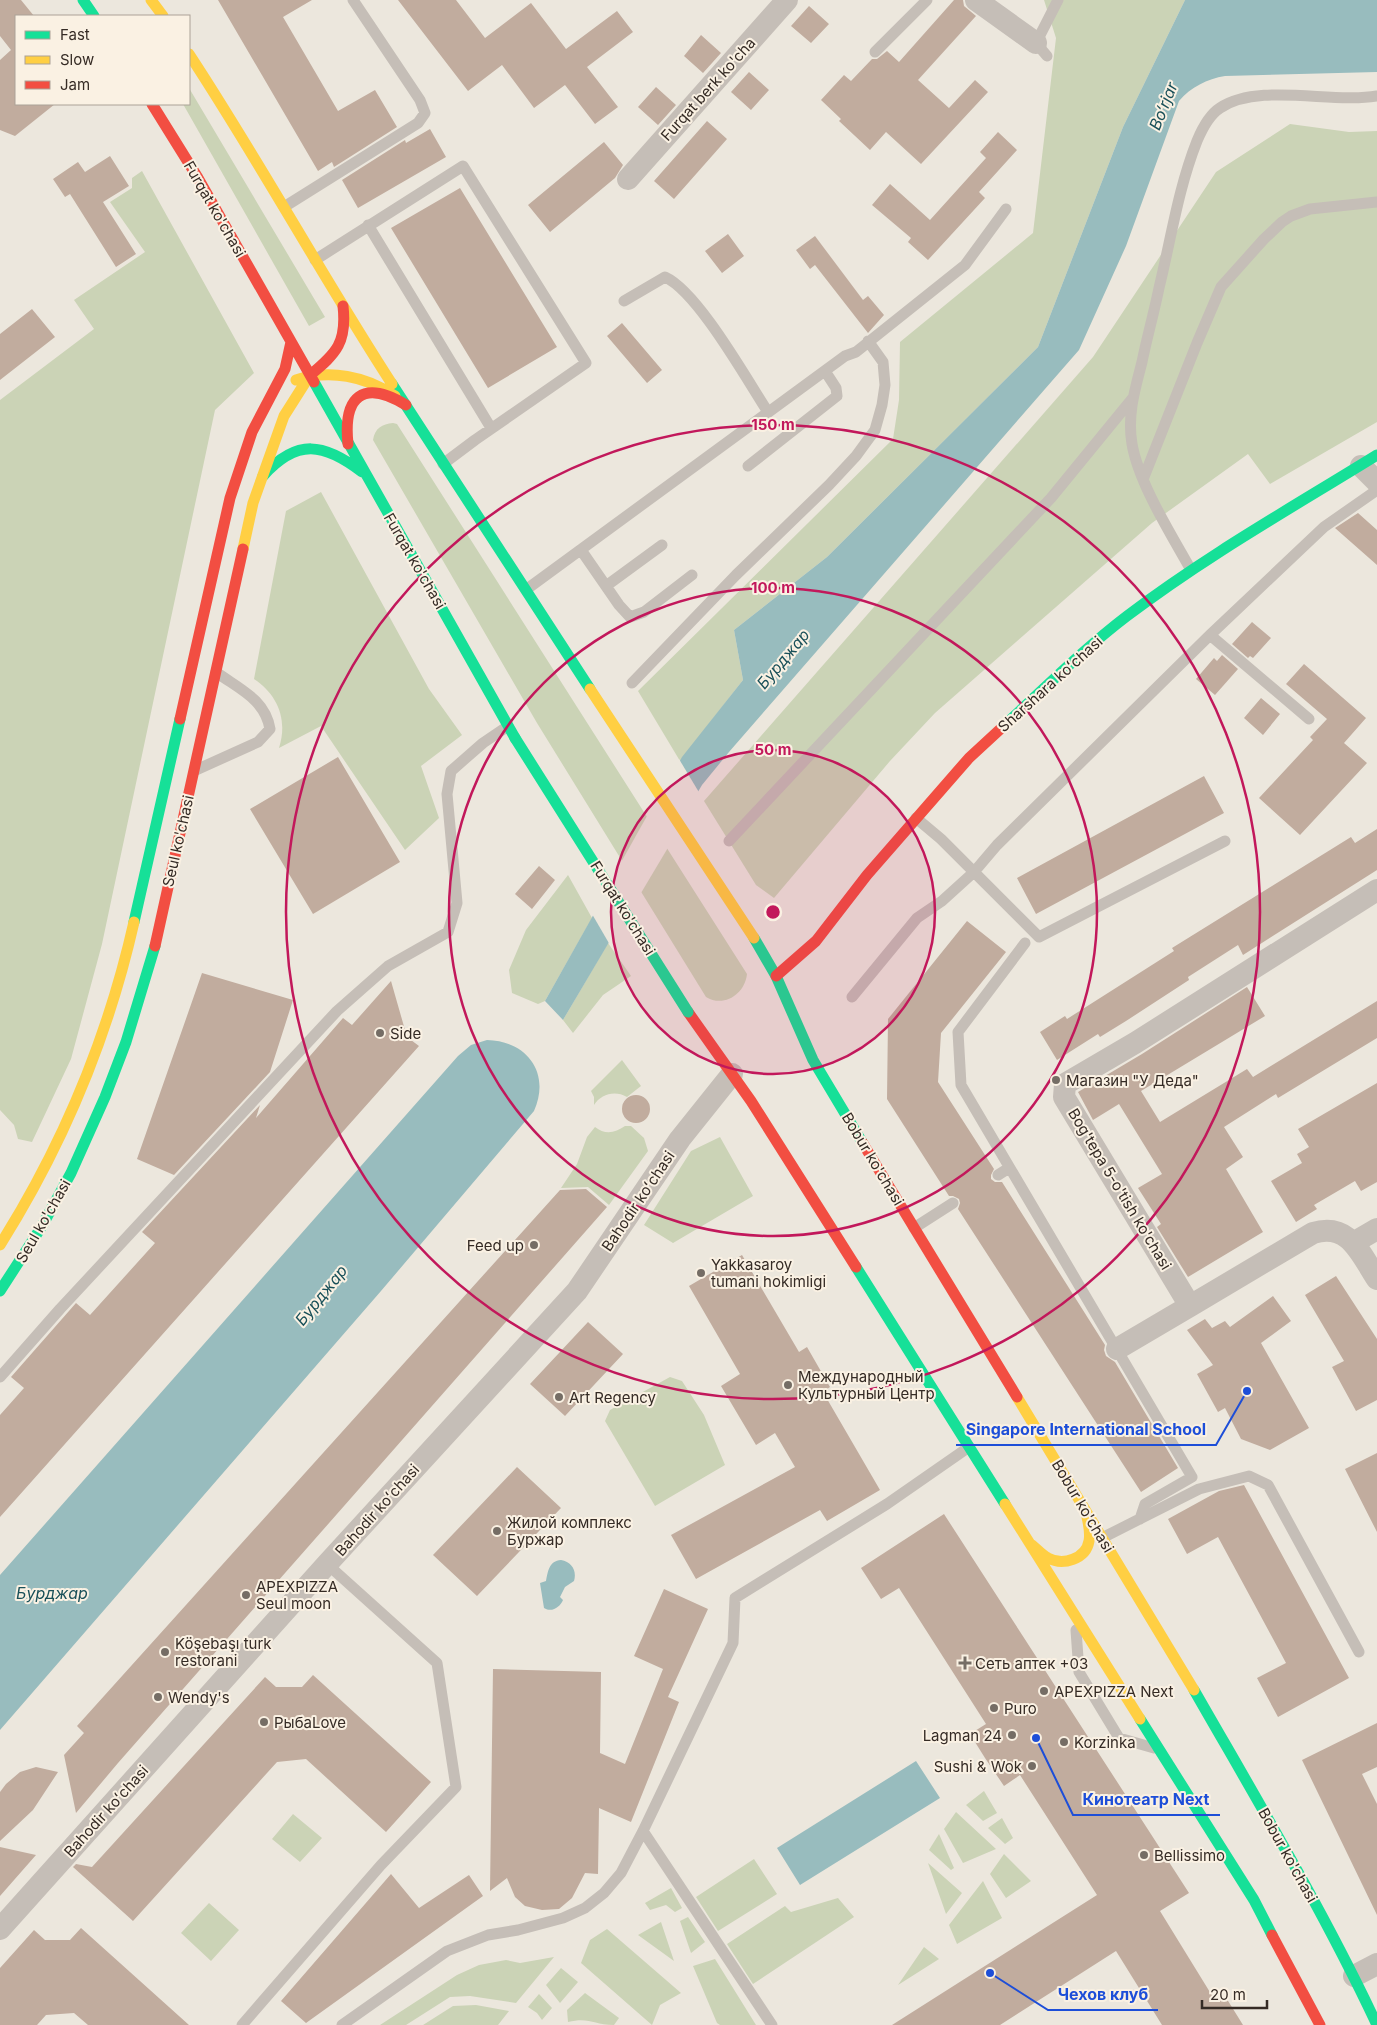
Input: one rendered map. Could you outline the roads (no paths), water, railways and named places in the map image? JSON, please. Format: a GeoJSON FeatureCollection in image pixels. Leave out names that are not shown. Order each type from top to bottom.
{"type":"FeatureCollection","features":[{"type":"Feature","properties":{"kind":"main road"},"geometry":{"type":"LineString","coordinates":[[83,0],[93,15]]}},
{"type":"Feature","properties":{"kind":"main road"},"geometry":{"type":"LineString","coordinates":[[151,0],[161,15]]}},
{"type":"Feature","properties":{"kind":"main road"},"geometry":{"type":"LineString","coordinates":[[190,56],[252,152],[342,306],[443,464],[527,589]]}},
{"type":"Feature","properties":{"kind":"main road","name":"Furqat ko'chasi"},"geometry":{"type":"LineString","coordinates":[[153,105],[198,178],[292,342],[515,738],[688,1012],[732,1074]]}},
{"type":"Feature","properties":{"kind":"main road","name":"Seul ko'chasi"},"geometry":{"type":"LineString","coordinates":[[272,396],[288,383],[310,375],[334,356],[342,341],[346,325],[342,306]]}},
{"type":"Feature","properties":{"kind":"main road","name":"Seul ko'chasi"},"geometry":{"type":"LineString","coordinates":[[0,1245],[32,1193],[59,1142],[82,1090],[101,1035],[126,952],[230,498],[252,432],[285,369],[292,342]]}},
{"type":"Feature","properties":{"kind":"main road"},"geometry":{"type":"LineString","coordinates":[[310,375],[358,378],[381,387],[406,405]]}},
{"type":"Feature","properties":{"kind":"main road","name":"Seul ko'chasi"},"geometry":{"type":"LineString","coordinates":[[0,1291],[42,1226],[71,1173],[116,1070],[152,959],[253,504],[284,416],[310,375]]}},
{"type":"Feature","properties":{"kind":"main road"},"geometry":{"type":"LineString","coordinates":[[348,444],[347,417],[351,404],[360,394],[386,393],[406,405]]}},
{"type":"Feature","properties":{"kind":"main road"},"geometry":{"type":"LineString","coordinates":[[263,476],[280,457],[291,451],[312,449],[340,456],[355,466],[369,481]]}},
{"type":"Feature","properties":{"kind":"main road","name":"Sharshara koʻchasi"},"geometry":{"type":"LineString","coordinates":[[776,976],[816,941],[867,875],[969,758],[1067,667],[1127,616],[1191,570],[1369,461]]}},
{"type":"Feature","properties":{"kind":"main road","name":"Bobur ko'chasi"},"geometry":{"type":"LineString","coordinates":[[527,589],[590,689],[754,938],[776,976],[813,1060],[1190,1683],[1304,1882],[1354,1976],[1377,2025]]}},
{"type":"Feature","properties":{"kind":"main road"},"geometry":{"type":"LineString","coordinates":[[732,1074],[751,1101],[1254,1900],[1320,2025]]}},
{"type":"Feature","properties":{"kind":"main road"},"geometry":{"type":"LineString","coordinates":[[1029,1543],[1049,1559],[1064,1563],[1078,1558],[1087,1549],[1090,1536],[1086,1511]]}},
{"type":"Feature","properties":{"kind":"street","name":"Furqat berk ko'cha"},"geometry":{"type":"LineString","coordinates":[[628,179],[787,0]]}},
{"type":"Feature","properties":{"kind":"street"},"geometry":{"type":"LineString","coordinates":[[976,0],[1042,49]]}},
{"type":"Feature","properties":{"kind":"street"},"geometry":{"type":"LineString","coordinates":[[1369,461],[1377,482]]}},
{"type":"Feature","properties":{"kind":"street","name":"Bog'tepa 5-o'tish ko'chasi"},"geometry":{"type":"LineString","coordinates":[[1190,1306],[1064,1097],[1066,1084],[1135,1043],[1377,890]]}},
{"type":"Feature","properties":{"kind":"street","name":"Bahodir koʻchasi"},"geometry":{"type":"LineString","coordinates":[[0,1929],[327,1564],[577,1291],[680,1139],[732,1074]]}},
{"type":"Feature","properties":{"kind":"street"},"geometry":{"type":"LineString","coordinates":[[1117,1349],[1313,1233],[1326,1229],[1338,1231],[1353,1243],[1377,1279]]}},
{"type":"Feature","properties":{"kind":"street"},"geometry":{"type":"LineString","coordinates":[[1353,1243],[1377,1229]]}},
{"type":"Feature","properties":{"kind":"street"},"geometry":{"type":"LineString","coordinates":[[1354,1976],[1377,1964]]}},
{"type":"Feature","properties":{"kind":"lane"},"geometry":{"type":"LineString","coordinates":[[284,206],[418,123],[425,113],[420,100],[353,0]]}},
{"type":"Feature","properties":{"kind":"lane"},"geometry":{"type":"LineString","coordinates":[[875,52],[927,0]]}},
{"type":"Feature","properties":{"kind":"lane"},"geometry":{"type":"LineString","coordinates":[[1042,49],[1058,0]]}},
{"type":"Feature","properties":{"kind":"lane"},"geometry":{"type":"LineString","coordinates":[[1191,570],[1148,490],[1132,443],[1130,424],[1132,399],[1160,285],[1180,191],[1197,140],[1212,114],[1228,103],[1251,97],[1280,95],[1306,97],[1377,96]]}},
{"type":"Feature","properties":{"kind":"lane"},"geometry":{"type":"LineString","coordinates":[[315,260],[462,166],[586,363],[491,428],[443,464]]}},
{"type":"Feature","properties":{"kind":"lane"},"geometry":{"type":"LineString","coordinates":[[1144,477],[1196,343],[1221,288],[1264,239],[1291,216],[1310,209],[1377,202]]}},
{"type":"Feature","properties":{"kind":"lane"},"geometry":{"type":"LineString","coordinates":[[527,589],[868,341],[965,265],[1006,209]]}},
{"type":"Feature","properties":{"kind":"lane"},"geometry":{"type":"LineString","coordinates":[[368,225],[491,428]]}},
{"type":"Feature","properties":{"kind":"lane"},"geometry":{"type":"LineString","coordinates":[[624,301],[665,277],[674,282],[703,314],[768,412]]}},
{"type":"Feature","properties":{"kind":"lane"},"geometry":{"type":"LineString","coordinates":[[632,683],[736,575],[856,456],[875,430],[882,406],[885,385],[883,362],[868,341]]}},
{"type":"Feature","properties":{"kind":"lane"},"geometry":{"type":"LineString","coordinates":[[748,466],[837,396],[836,388],[825,371]]}},
{"type":"Feature","properties":{"kind":"lane"},"geometry":{"type":"LineString","coordinates":[[729,841],[1051,498],[1132,399]]}},
{"type":"Feature","properties":{"kind":"lane"},"geometry":{"type":"LineString","coordinates":[[852,997],[918,918],[942,901],[974,872],[997,845],[1210,635],[1324,527],[1377,490]]}},
{"type":"Feature","properties":{"kind":"lane"},"geometry":{"type":"LineString","coordinates":[[606,586],[662,545]]}},
{"type":"Feature","properties":{"kind":"lane"},"geometry":{"type":"LineString","coordinates":[[581,550],[619,605],[630,617],[644,612],[692,575]]}},
{"type":"Feature","properties":{"kind":"lane"},"geometry":{"type":"LineString","coordinates":[[1210,635],[1309,719]]}},
{"type":"Feature","properties":{"kind":"lane"},"geometry":{"type":"LineString","coordinates":[[194,770],[258,742],[270,730],[268,716],[259,702],[216,672]]}},
{"type":"Feature","properties":{"kind":"lane"},"geometry":{"type":"LineString","coordinates":[[0,1377],[337,1012],[388,966],[448,932],[457,902],[447,794],[451,771],[483,743],[508,726]]}},
{"type":"Feature","properties":{"kind":"lane"},"geometry":{"type":"LineString","coordinates":[[916,818],[941,839],[1039,937],[1225,841]]}},
{"type":"Feature","properties":{"kind":"lane"},"geometry":{"type":"LineString","coordinates":[[1026,943],[958,1032],[960,1085],[1192,1477],[1145,1504],[1140,1519]]}},
{"type":"Feature","properties":{"kind":"lane"},"geometry":{"type":"LineString","coordinates":[[998,1175],[1009,1168]]}},
{"type":"Feature","properties":{"kind":"lane"},"geometry":{"type":"LineString","coordinates":[[914,1228],[953,1203]]}},
{"type":"Feature","properties":{"kind":"lane"},"geometry":{"type":"LineString","coordinates":[[342,2025],[435,1958],[454,1948],[488,1935],[548,1923],[585,1908],[604,1893],[621,1873],[643,1831],[733,1643],[735,1598],[887,1504],[969,1447]]}},
{"type":"Feature","properties":{"kind":"lane"},"geometry":{"type":"LineString","coordinates":[[1102,1538],[1199,1489],[1249,1476],[1268,1485],[1359,1652]]}},
{"type":"Feature","properties":{"kind":"lane"},"geometry":{"type":"LineString","coordinates":[[242,2025],[381,1865],[456,1787],[437,1663],[327,1564]]}},
{"type":"Feature","properties":{"kind":"lane"},"geometry":{"type":"LineString","coordinates":[[1075,1615],[1079,1672],[1119,1738],[1160,1750]]}},
{"type":"Feature","properties":{"kind":"lane"},"geometry":{"type":"LineString","coordinates":[[643,1831],[772,2025]]}},
{"type":"Feature","properties":{"kind":"water","name":"Бурджар"},"geometry":{"type":"Polygon","coordinates":[[[1185,0],[1377,0],[1377,72],[1225,76],[1200,84],[1179,101],[1126,246],[1079,350],[702,785],[563,1020],[545,1001],[682,757],[743,680],[734,630],[827,557],[1038,347],[1123,127],[1185,0]]]}},
{"type":"Feature","properties":{"kind":"water","name":"Бурджар"},"geometry":{"type":"Polygon","coordinates":[[[487,1040],[514,1046],[532,1062],[537,1072],[539,1084],[539,1097],[534,1111],[381,1291],[0,1730],[0,1575],[458,1056],[471,1045],[487,1040]]]}},
{"type":"Feature","properties":{"kind":"water"},"geometry":{"type":"Polygon","coordinates":[[[561,1560],[573,1567],[574,1581],[565,1587],[560,1597],[563,1600],[560,1605],[550,1610],[544,1608],[540,1583],[546,1581],[548,1570],[552,1564],[561,1560]]]}},
{"type":"Feature","properties":{"kind":"water"},"geometry":{"type":"Polygon","coordinates":[[[916,1761],[940,1798],[800,1885],[777,1848],[916,1761]]]}},
{"type":"Feature","properties":{"kind":"place","name":"Side"},"geometry":{"type":"Point","coordinates":[380,1033]}},
{"type":"Feature","properties":{"kind":"place","name":"Магазин \"У Деда\""},"geometry":{"type":"Point","coordinates":[1056,1080]}},
{"type":"Feature","properties":{"kind":"place","name":"Feed up"},"geometry":{"type":"Point","coordinates":[534,1245]}},
{"type":"Feature","properties":{"kind":"place","name":"Yakkasaroy tumani hokimligi"},"geometry":{"type":"Point","coordinates":[701,1273]}},
{"type":"Feature","properties":{"kind":"place","name":"Международный Культурный Центр"},"geometry":{"type":"Point","coordinates":[788,1385]}},
{"type":"Feature","properties":{"kind":"place","name":"Singapore International School"},"geometry":{"type":"Point","coordinates":[1247,1391]}},
{"type":"Feature","properties":{"kind":"place","name":"Art Regency"},"geometry":{"type":"Point","coordinates":[559,1397]}},
{"type":"Feature","properties":{"kind":"place","name":"Жилой комплекс Буржар"},"geometry":{"type":"Point","coordinates":[497,1531]}},
{"type":"Feature","properties":{"kind":"place","name":"APEXPIZZA Seul moon"},"geometry":{"type":"Point","coordinates":[246,1595]}},
{"type":"Feature","properties":{"kind":"place","name":"Köşebaşı turk restorani"},"geometry":{"type":"Point","coordinates":[165,1652]}},
{"type":"Feature","properties":{"kind":"place","name":"Сеть аптек +03"},"geometry":{"type":"Point","coordinates":[965,1663]}},
{"type":"Feature","properties":{"kind":"place","name":"APEXPIZZA Next"},"geometry":{"type":"Point","coordinates":[1044,1691]}},
{"type":"Feature","properties":{"kind":"place","name":"Wendy's"},"geometry":{"type":"Point","coordinates":[158,1697]}},
{"type":"Feature","properties":{"kind":"place","name":"Puro"},"geometry":{"type":"Point","coordinates":[994,1708]}},
{"type":"Feature","properties":{"kind":"place","name":"РыбаLove"},"geometry":{"type":"Point","coordinates":[264,1722]}},
{"type":"Feature","properties":{"kind":"place","name":"Lagman 24"},"geometry":{"type":"Point","coordinates":[1012,1735]}},
{"type":"Feature","properties":{"kind":"place","name":"Кинотеатр Next"},"geometry":{"type":"Point","coordinates":[1036,1738]}},
{"type":"Feature","properties":{"kind":"place","name":"Korzinka"},"geometry":{"type":"Point","coordinates":[1064,1742]}},
{"type":"Feature","properties":{"kind":"place","name":"Sushi & Wok"},"geometry":{"type":"Point","coordinates":[1032,1766]}},
{"type":"Feature","properties":{"kind":"place","name":"Bellissimo"},"geometry":{"type":"Point","coordinates":[1144,1855]}},
{"type":"Feature","properties":{"kind":"place","name":"Чехов клуб"},"geometry":{"type":"Point","coordinates":[990,1973]}},
{"type":"Feature","properties":{"kind":"water label","name":"Bo‘rjar"},"geometry":{"type":"Point","coordinates":[1163,106]}}]}
